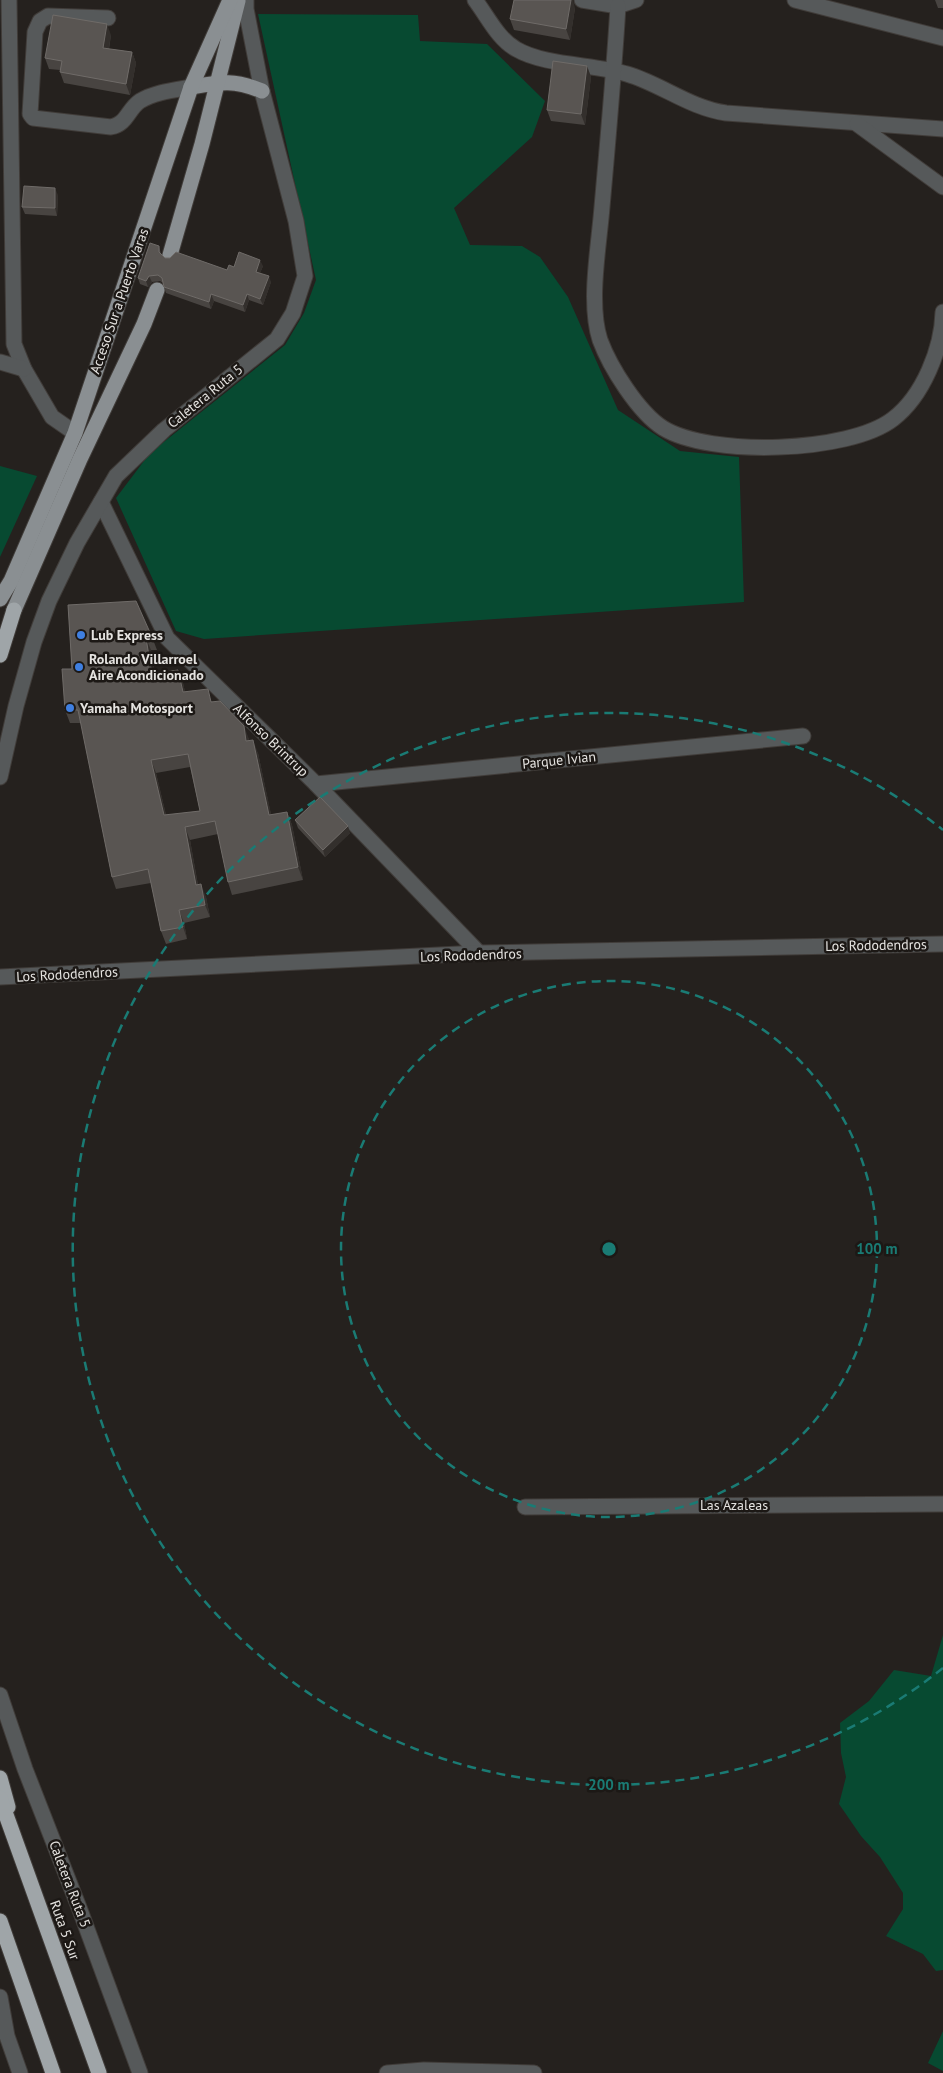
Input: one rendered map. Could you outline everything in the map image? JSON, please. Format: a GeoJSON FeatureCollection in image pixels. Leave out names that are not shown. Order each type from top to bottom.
{"type":"FeatureCollection","features":[{"type":"Feature","properties":{"kind":"highway"},"geometry":{"type":"LineString","coordinates":[[0,632],[14,610]]}},
{"type":"Feature","properties":{"kind":"highway"},"geometry":{"type":"LineString","coordinates":[[0,655],[14,610]]}},
{"type":"Feature","properties":{"kind":"highway"},"geometry":{"type":"LineString","coordinates":[[0,1778],[25,1866]]}},
{"type":"Feature","properties":{"kind":"highway","name":"Ruta 5 Sur"},"geometry":{"type":"LineString","coordinates":[[0,1798],[99,2073]]}},
{"type":"Feature","properties":{"kind":"highway"},"geometry":{"type":"LineString","coordinates":[[0,1921],[53,2073]]}},
{"type":"Feature","properties":{"kind":"main road","name":"Acceso Sur a Puerto Varas"},"geometry":{"type":"LineString","coordinates":[[0,600],[12,581],[75,433],[191,87],[230,0]]}},
{"type":"Feature","properties":{"kind":"main road"},"geometry":{"type":"LineString","coordinates":[[170,255],[202,144],[238,0]]}},
{"type":"Feature","properties":{"kind":"main road"},"geometry":{"type":"LineString","coordinates":[[191,87],[240,82],[262,91]]}},
{"type":"Feature","properties":{"kind":"main road","name":"Acceso Sur a Puerto Varas"},"geometry":{"type":"LineString","coordinates":[[14,610],[80,459],[144,324],[157,290]]}},
{"type":"Feature","properties":{"kind":"street"},"geometry":{"type":"LineString","coordinates":[[9,0],[4,33],[14,344],[24,369],[52,417],[75,433]]}},
{"type":"Feature","properties":{"kind":"street","name":"Caletera Ruta 5"},"geometry":{"type":"LineString","coordinates":[[0,777],[16,706],[34,642],[46,609],[76,543],[116,476],[164,430],[277,339],[293,313],[305,276],[296,221],[262,91],[246,9],[246,0]]}},
{"type":"Feature","properties":{"kind":"street"},"geometry":{"type":"LineString","coordinates":[[475,0],[499,35],[518,51],[537,57],[614,71],[644,80],[716,112],[943,130]]}},
{"type":"Feature","properties":{"kind":"street"},"geometry":{"type":"LineString","coordinates":[[582,0],[618,6],[636,0]]}},
{"type":"Feature","properties":{"kind":"street"},"geometry":{"type":"LineString","coordinates":[[795,0],[943,38]]}},
{"type":"Feature","properties":{"kind":"street"},"geometry":{"type":"LineString","coordinates":[[618,6],[597,261],[595,315],[600,340],[611,363],[636,400],[662,427],[696,442],[758,448],[826,443],[869,433],[892,420],[903,411],[916,393],[935,354],[943,312]]}},
{"type":"Feature","properties":{"kind":"street"},"geometry":{"type":"LineString","coordinates":[[108,18],[48,16],[40,21],[35,32],[30,114],[33,118],[71,124],[119,126],[140,102],[161,92],[191,87]]}},
{"type":"Feature","properties":{"kind":"street"},"geometry":{"type":"LineString","coordinates":[[857,124],[943,187]]}},
{"type":"Feature","properties":{"kind":"street"},"geometry":{"type":"LineString","coordinates":[[0,362],[24,369]]}},
{"type":"Feature","properties":{"kind":"street","name":"Alfonso Brintrup"},"geometry":{"type":"LineString","coordinates":[[101,502],[167,638],[316,784],[479,954]]}},
{"type":"Feature","properties":{"kind":"street","name":"Parque Ivian"},"geometry":{"type":"LineString","coordinates":[[316,784],[803,736]]}},
{"type":"Feature","properties":{"kind":"street","name":"Los Rododendros"},"geometry":{"type":"LineString","coordinates":[[0,977],[479,954],[943,944]]}},
{"type":"Feature","properties":{"kind":"street","name":"Las Azaleas"},"geometry":{"type":"LineString","coordinates":[[525,1506],[943,1504]]}},
{"type":"Feature","properties":{"kind":"street","name":"Caletera Ruta 5"},"geometry":{"type":"LineString","coordinates":[[0,1695],[25,1769],[80,1910],[140,2073]]}},
{"type":"Feature","properties":{"kind":"street"},"geometry":{"type":"LineString","coordinates":[[0,1997],[7,2036],[20,2073]]}},
{"type":"Feature","properties":{"kind":"street"},"geometry":{"type":"LineString","coordinates":[[387,2073],[424,2070],[534,2073]]}},
{"type":"Feature","properties":{"kind":"green space"},"geometry":{"type":"Polygon","coordinates":[[[258,14],[418,15],[420,41],[487,44],[545,101],[532,137],[454,208],[470,245],[522,246],[540,257],[568,297],[618,410],[680,451],[739,457],[744,602],[204,639],[176,631],[116,498],[150,453],[285,345],[304,313],[316,280],[258,14]]]}},
{"type":"Feature","properties":{"kind":"green space"},"geometry":{"type":"Polygon","coordinates":[[[0,466],[37,476],[0,557],[0,466]]]}},
{"type":"Feature","properties":{"kind":"green space"},"geometry":{"type":"Polygon","coordinates":[[[943,1635],[943,1970],[936,1971],[923,1954],[886,1936],[903,1909],[903,1893],[880,1857],[861,1836],[839,1804],[846,1777],[841,1753],[840,1723],[869,1701],[894,1670],[931,1676],[943,1635]]]}},
{"type":"Feature","properties":{"kind":"green space"},"geometry":{"type":"Polygon","coordinates":[[[943,2031],[943,2071],[928,2063],[943,2031]]]}},
{"type":"Feature","properties":{"kind":"building"},"geometry":{"type":"Polygon","coordinates":[[[514,0],[571,0],[566,29],[510,19],[514,0]]]}},
{"type":"Feature","properties":{"kind":"building"},"geometry":{"type":"Polygon","coordinates":[[[53,15],[107,24],[103,48],[132,52],[126,84],[60,72],[62,61],[45,58],[53,15]]]}},
{"type":"Feature","properties":{"kind":"building"},"geometry":{"type":"Polygon","coordinates":[[[553,61],[587,66],[581,114],[547,110],[553,61]]]}},
{"type":"Feature","properties":{"kind":"building"},"geometry":{"type":"Polygon","coordinates":[[[24,186],[55,188],[55,208],[22,207],[24,186]]]}},
{"type":"Feature","properties":{"kind":"building"},"geometry":{"type":"Polygon","coordinates":[[[150,243],[159,246],[159,252],[165,258],[170,258],[176,252],[227,270],[229,265],[234,267],[239,252],[260,260],[256,272],[269,276],[260,299],[247,294],[243,305],[211,294],[209,302],[164,287],[162,278],[158,275],[149,276],[146,281],[138,278],[150,243]]]}},
{"type":"Feature","properties":{"kind":"building"},"geometry":{"type":"Polygon","coordinates":[[[136,601],[152,637],[146,638],[152,674],[178,670],[183,692],[208,689],[211,702],[220,701],[244,726],[246,741],[253,740],[269,815],[287,812],[298,867],[228,882],[215,821],[185,827],[196,885],[201,884],[205,905],[179,910],[183,927],[161,931],[148,869],[112,877],[78,710],[65,710],[62,669],[72,669],[68,605],[136,601]],[[188,754],[151,760],[164,815],[200,811],[188,754]]]}},
{"type":"Feature","properties":{"kind":"building"},"geometry":{"type":"Polygon","coordinates":[[[320,797],[348,826],[323,850],[295,820],[320,797]]]}},
{"type":"Feature","properties":{"kind":"place","name":"Lub Express"},"geometry":{"type":"Point","coordinates":[81,635]}},
{"type":"Feature","properties":{"kind":"place","name":"Rolando Villarroel Aire Acondicionado"},"geometry":{"type":"Point","coordinates":[79,667]}},
{"type":"Feature","properties":{"kind":"place","name":"Yamaha Motosport"},"geometry":{"type":"Point","coordinates":[70,708]}}]}
